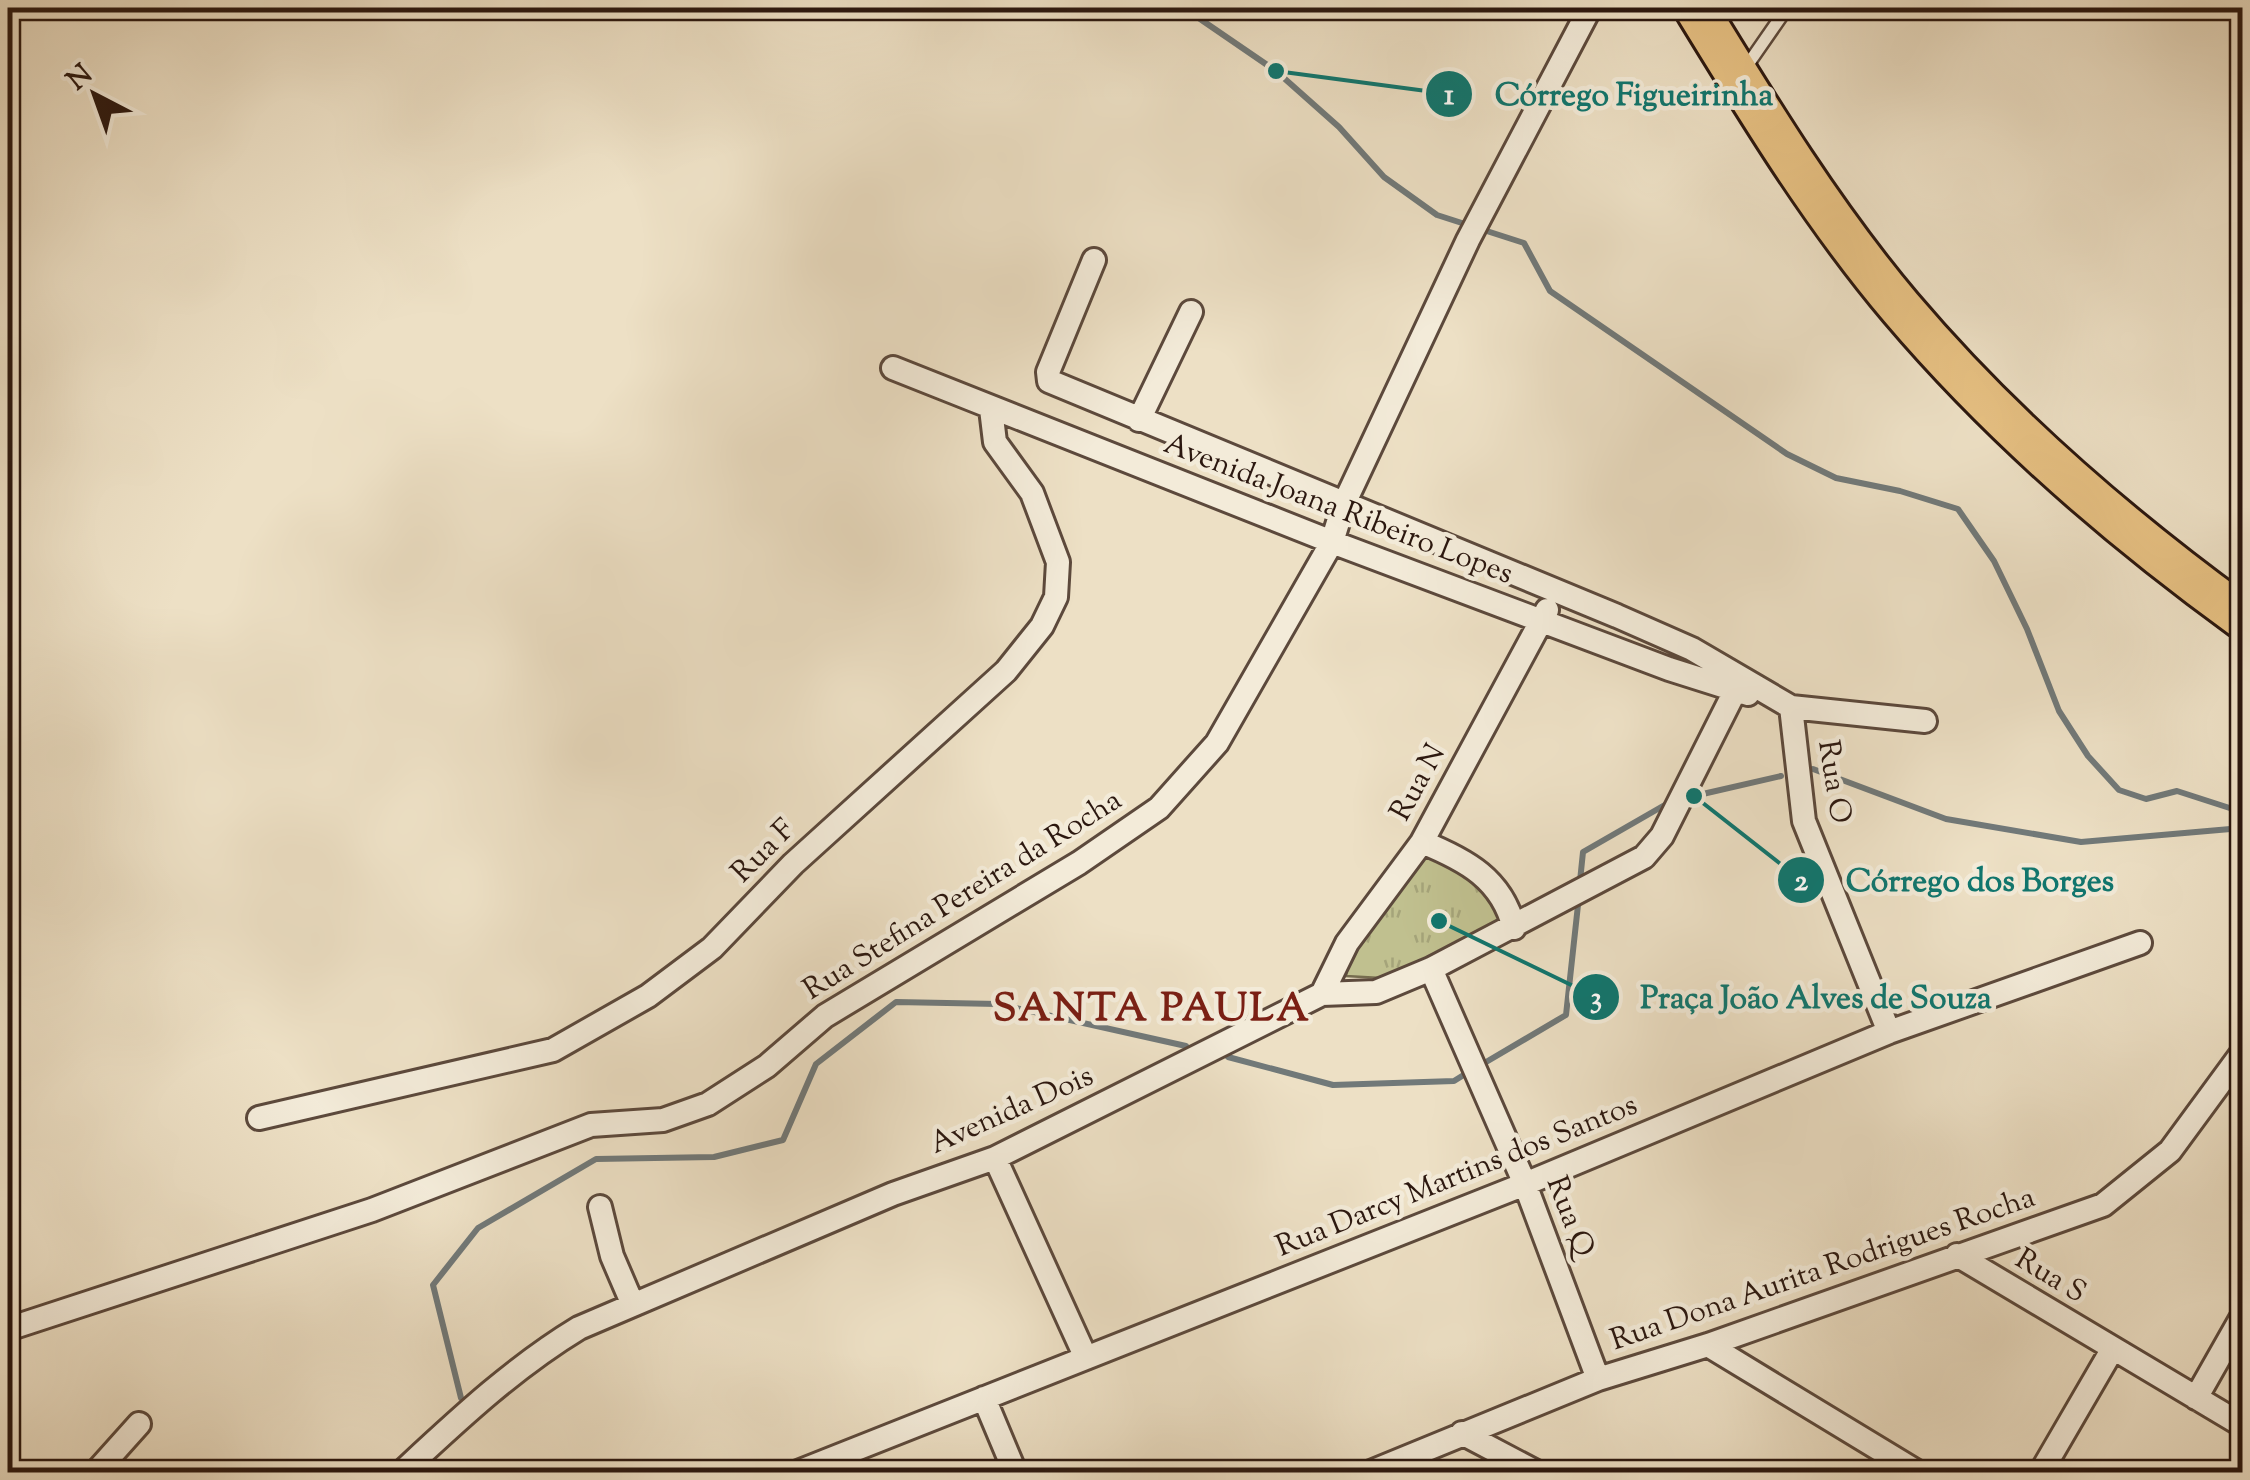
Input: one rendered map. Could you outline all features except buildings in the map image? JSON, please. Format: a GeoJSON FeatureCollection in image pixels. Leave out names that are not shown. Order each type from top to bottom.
{"type":"FeatureCollection","features":[{"type":"Feature","properties":{"kind":"highway"},"geometry":{"type":"LineString","coordinates":[[1696,8],[1805,180],[1900,307],[2005,420],[2135,539],[2242,618]]}},
{"type":"Feature","properties":{"kind":"street","name":"Rua Stefina Pereira da Rocha"},"geometry":{"type":"LineString","coordinates":[[8,1329],[372,1210],[591,1125],[663,1120],[708,1104],[767,1066],[824,1016],[1078,864],[1159,808],[1216,743],[1332,542],[1344,506],[1468,240],[1590,8]]}},
{"type":"Feature","properties":{"kind":"street","name":"Avenida Joana Ribeiro Lopes"},"geometry":{"type":"LineString","coordinates":[[1094,260],[1048,372],[1049,381],[1692,649],[1739,685]]}},
{"type":"Feature","properties":{"kind":"street"},"geometry":{"type":"LineString","coordinates":[[1139,420],[1192,312]]}},
{"type":"Feature","properties":{"kind":"street","name":"Avenida Joana Ribeiro Lopes"},"geometry":{"type":"LineString","coordinates":[[893,368],[1332,542],[1543,620],[1739,685],[1791,707],[1925,721]]}},
{"type":"Feature","properties":{"kind":"street","name":"Rua F"},"geometry":{"type":"LineString","coordinates":[[259,1118],[553,1050],[648,996],[712,948],[793,864],[1006,671],[1042,626],[1056,597],[1058,562],[1032,493],[995,442],[990,409]]}},
{"type":"Feature","properties":{"kind":"street","name":"Rua N"},"geometry":{"type":"LineString","coordinates":[[1322,994],[1347,943],[1422,842],[1543,620],[1554,592]]}},
{"type":"Feature","properties":{"kind":"street","name":"Avenida Dois"},"geometry":{"type":"LineString","coordinates":[[402,1472],[471,1407],[542,1350],[579,1328],[893,1194],[996,1158],[1322,994],[1376,992],[1431,969],[1624,869],[1662,836],[1739,685]]}},
{"type":"Feature","properties":{"kind":"street","name":"Rua O"},"geometry":{"type":"LineString","coordinates":[[1791,707],[1804,821],[1889,1032]]}},
{"type":"Feature","properties":{"kind":"street"},"geometry":{"type":"LineString","coordinates":[[1422,842],[1458,856],[1496,884],[1507,901],[1514,928]]}},
{"type":"Feature","properties":{"kind":"street","name":"Rua Darcy Martins dos Santos"},"geometry":{"type":"LineString","coordinates":[[798,1472],[1525,1184],[1889,1032],[2140,943]]}},
{"type":"Feature","properties":{"kind":"street","name":"Rua Q"},"geometry":{"type":"LineString","coordinates":[[1431,969],[1525,1184],[1598,1379]]}},
{"type":"Feature","properties":{"kind":"street","name":"Rua Dona Aurita Rodrigues Rocha"},"geometry":{"type":"LineString","coordinates":[[1371,1472],[1598,1379],[1708,1345],[2103,1205],[2170,1151],[2242,1053]]}},
{"type":"Feature","properties":{"kind":"street"},"geometry":{"type":"LineString","coordinates":[[996,1158],[1086,1358]]}},
{"type":"Feature","properties":{"kind":"street"},"geometry":{"type":"LineString","coordinates":[[600,1208],[612,1256],[633,1305]]}},
{"type":"Feature","properties":{"kind":"street","name":"Rua S"},"geometry":{"type":"LineString","coordinates":[[1957,1255],[2242,1424]]}},
{"type":"Feature","properties":{"kind":"street"},"geometry":{"type":"LineString","coordinates":[[2196,1398],[2242,1318]]}},
{"type":"Feature","properties":{"kind":"street"},"geometry":{"type":"LineString","coordinates":[[1708,1345],[1917,1472]]}},
{"type":"Feature","properties":{"kind":"street"},"geometry":{"type":"LineString","coordinates":[[2041,1472],[2112,1350]]}},
{"type":"Feature","properties":{"kind":"street"},"geometry":{"type":"LineString","coordinates":[[984,1398],[1015,1472]]}},
{"type":"Feature","properties":{"kind":"street"},"geometry":{"type":"LineString","coordinates":[[96,1472],[138,1424]]}},
{"type":"Feature","properties":{"kind":"street"},"geometry":{"type":"LineString","coordinates":[[1462,1433],[1536,1472]]}},
{"type":"Feature","properties":{"kind":"lane"},"geometry":{"type":"LineString","coordinates":[[1739,78],[1787,8]]}},
{"type":"Feature","properties":{"kind":"green space"},"geometry":{"type":"Polygon","coordinates":[[[1427,856],[1453,864],[1496,892],[1504,926],[1381,978],[1346,976],[1349,962],[1367,930],[1427,856]]]}},
{"type":"Feature","properties":{"kind":"waterway"},"geometry":{"type":"LineString","coordinates":[[1184,8],[1276,71],[1339,127],[1384,177],[1437,215],[1524,243],[1550,291],[1787,454],[1836,478],[1900,491],[1958,509],[1994,561],[2027,629],[2059,711],[2088,756],[2119,790],[2146,799],[2177,791],[2242,812]]}},
{"type":"Feature","properties":{"kind":"waterway"},"geometry":{"type":"LineString","coordinates":[[1813,769],[1946,819],[2081,842],[2242,828]]}},
{"type":"Feature","properties":{"kind":"waterway"},"geometry":{"type":"LineString","coordinates":[[1694,796],[1781,776]]}},
{"type":"Feature","properties":{"kind":"waterway"},"geometry":{"type":"LineString","coordinates":[[1580,881],[1583,852],[1670,802]]}},
{"type":"Feature","properties":{"kind":"waterway"},"geometry":{"type":"LineString","coordinates":[[1481,1065],[1566,1015],[1578,905]]}},
{"type":"Feature","properties":{"kind":"waterway"},"geometry":{"type":"LineString","coordinates":[[461,1398],[433,1285],[478,1228],[596,1159],[714,1157],[783,1140],[816,1064],[896,1002],[998,1004],[1186,1046]]}},
{"type":"Feature","properties":{"kind":"waterway"},"geometry":{"type":"LineString","coordinates":[[1228,1057],[1333,1085],[1454,1081],[1470,1071]]}},
{"type":"Feature","properties":{"kind":"waterway"},"geometry":{"type":"LineString","coordinates":[[427,1472],[433,1461]]}},
{"type":"Feature","properties":{"kind":"place","name":"Córrego Figueirinha"},"geometry":{"type":"Point","coordinates":[1276,71]}},
{"type":"Feature","properties":{"kind":"place","name":"Córrego dos Borges"},"geometry":{"type":"Point","coordinates":[1694,796]}},
{"type":"Feature","properties":{"kind":"place","name":"Praça João Alves de Souza"},"geometry":{"type":"Point","coordinates":[1439,921]}},
{"type":"Feature","properties":{"kind":"district","name":"SANTA PAULA"},"geometry":{"type":"Point","coordinates":[1152,1010]}}]}
